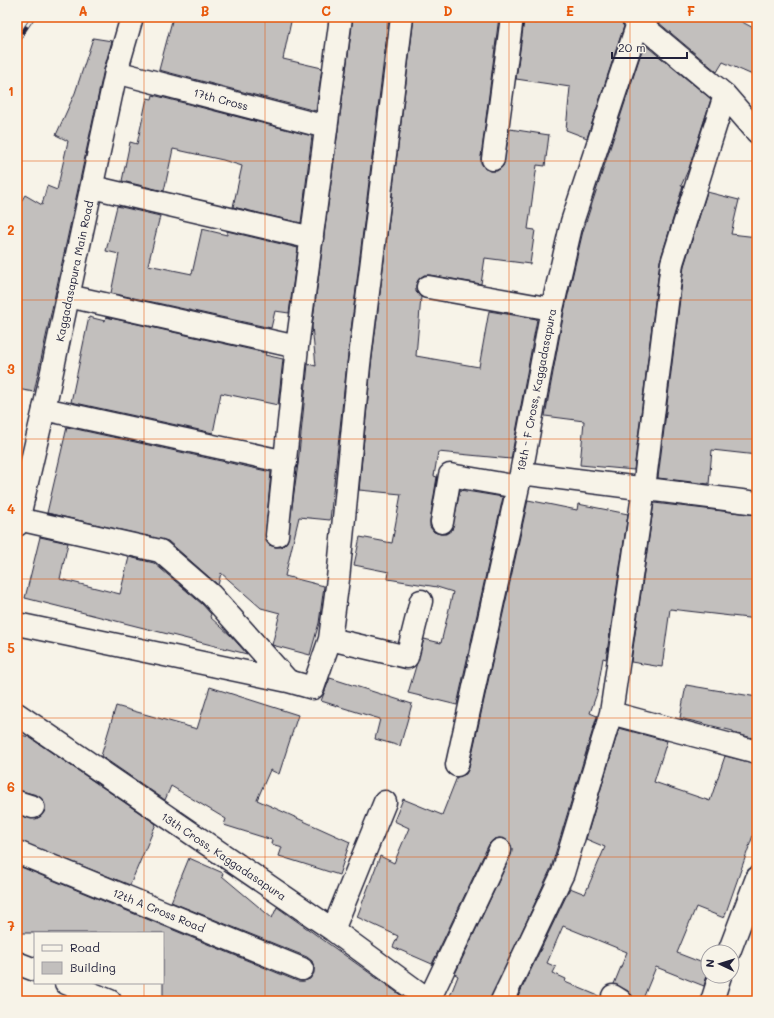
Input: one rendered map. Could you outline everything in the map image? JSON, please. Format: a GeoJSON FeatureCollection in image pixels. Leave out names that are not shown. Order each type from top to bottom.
{"type":"FeatureCollection","features":[{"type":"Feature","properties":{"kind":"street","name":"Kaggadasapura Main Road"},"geometry":{"type":"LineString","coordinates":[[18,522],[44,409],[116,72],[132,17]]}},
{"type":"Feature","properties":{"kind":"street"},"geometry":{"type":"LineString","coordinates":[[277,535],[286,462],[297,347],[340,17]]}},
{"type":"Feature","properties":{"kind":"street"},"geometry":{"type":"LineString","coordinates":[[17,624],[288,681],[313,688],[330,639],[338,579],[359,365],[402,17]]}},
{"type":"Feature","properties":{"kind":"street"},"geometry":{"type":"LineString","coordinates":[[493,159],[512,17]]}},
{"type":"Feature","properties":{"kind":"street"},"geometry":{"type":"LineString","coordinates":[[637,18],[725,95],[757,132]]}},
{"type":"Feature","properties":{"kind":"street","name":"19th - F Cross, Kaggadasapura"},"geometry":{"type":"LineString","coordinates":[[456,765],[519,480],[552,310],[572,222],[637,18]]}},
{"type":"Feature","properties":{"kind":"street","name":"17th Cross"},"geometry":{"type":"LineString","coordinates":[[116,72],[326,127]]}},
{"type":"Feature","properties":{"kind":"street"},"geometry":{"type":"LineString","coordinates":[[502,1001],[563,873],[611,713],[644,488],[672,263],[725,95]]}},
{"type":"Feature","properties":{"kind":"street"},"geometry":{"type":"LineString","coordinates":[[92,187],[312,238]]}},
{"type":"Feature","properties":{"kind":"street"},"geometry":{"type":"LineString","coordinates":[[428,287],[552,310]]}},
{"type":"Feature","properties":{"kind":"street"},"geometry":{"type":"LineString","coordinates":[[68,296],[297,347]]}},
{"type":"Feature","properties":{"kind":"street"},"geometry":{"type":"LineString","coordinates":[[44,409],[286,462]]}},
{"type":"Feature","properties":{"kind":"street"},"geometry":{"type":"LineString","coordinates":[[442,522],[450,475],[644,488],[757,503]]}},
{"type":"Feature","properties":{"kind":"street"},"geometry":{"type":"LineString","coordinates":[[18,522],[160,551],[211,595],[288,681]]}},
{"type":"Feature","properties":{"kind":"street"},"geometry":{"type":"LineString","coordinates":[[330,639],[407,657],[421,601]]}},
{"type":"Feature","properties":{"kind":"street"},"geometry":{"type":"LineString","coordinates":[[611,713],[757,752]]}},
{"type":"Feature","properties":{"kind":"street","name":"13th Cross, Kaggadasapura"},"geometry":{"type":"LineString","coordinates":[[17,714],[333,930],[429,1001]]}},
{"type":"Feature","properties":{"kind":"street"},"geometry":{"type":"LineString","coordinates":[[333,930],[385,802]]}},
{"type":"Feature","properties":{"kind":"street"},"geometry":{"type":"LineString","coordinates":[[429,1001],[500,850]]}},
{"type":"Feature","properties":{"kind":"street","name":"12th A Cross Road"},"geometry":{"type":"LineString","coordinates":[[17,852],[302,969]]}},
{"type":"Feature","properties":{"kind":"street"},"geometry":{"type":"LineString","coordinates":[[732,944],[757,878]]}},
{"type":"Feature","properties":{"kind":"street"},"geometry":{"type":"LineString","coordinates":[[17,963],[34,970]]}},
{"type":"Feature","properties":{"kind":"street"},"geometry":{"type":"LineString","coordinates":[[68,984],[110,1001]]}},
{"type":"Feature","properties":{"kind":"street"},"geometry":{"type":"LineString","coordinates":[[712,1001],[717,984]]}},
{"type":"Feature","properties":{"kind":"building"},"geometry":{"type":"Polygon","coordinates":[[[173,17],[292,17],[283,59],[322,68],[316,111],[159,70],[173,17]]]}},
{"type":"Feature","properties":{"kind":"building"},"geometry":{"type":"Polygon","coordinates":[[[353,17],[389,17],[347,363],[330,520],[299,517],[285,576],[324,586],[319,623],[310,655],[272,645],[280,613],[261,608],[221,573],[218,585],[168,541],[47,513],[67,427],[271,472],[265,540],[269,545],[275,547],[282,547],[287,542],[298,464],[308,364],[316,366],[312,326],[353,17]]]}},
{"type":"Feature","properties":{"kind":"building"},"geometry":{"type":"Polygon","coordinates":[[[414,17],[499,17],[481,157],[481,163],[485,169],[497,171],[503,166],[510,129],[549,135],[545,166],[537,165],[528,229],[535,230],[530,264],[485,258],[481,284],[424,275],[419,279],[416,285],[416,292],[421,297],[416,356],[479,367],[489,311],[537,319],[511,459],[438,452],[434,476],[437,477],[430,520],[430,527],[434,532],[446,534],[452,530],[460,490],[503,497],[457,705],[408,693],[424,639],[441,643],[453,592],[437,587],[388,579],[389,572],[354,565],[360,537],[392,543],[401,494],[359,490],[371,366],[414,17]]]}},
{"type":"Feature","properties":{"kind":"building"},"geometry":{"type":"Polygon","coordinates":[[[537,17],[620,17],[624,26],[587,138],[566,130],[570,87],[516,79],[524,21],[536,23],[537,17]]]}},
{"type":"Feature","properties":{"kind":"building"},"geometry":{"type":"Polygon","coordinates":[[[652,17],[733,17],[757,30],[757,77],[723,62],[717,72],[652,17]]]}},
{"type":"Feature","properties":{"kind":"building"},"geometry":{"type":"Polygon","coordinates":[[[93,38],[112,41],[104,69],[34,392],[17,389],[17,208],[25,195],[42,205],[47,186],[57,190],[68,141],[56,135],[75,93],[93,38]]]}},
{"type":"Feature","properties":{"kind":"building"},"geometry":{"type":"Polygon","coordinates":[[[644,44],[711,99],[689,168],[681,186],[683,186],[660,261],[634,470],[580,465],[584,421],[545,416],[564,312],[583,231],[644,44]]]}},
{"type":"Feature","properties":{"kind":"building"},"geometry":{"type":"Polygon","coordinates":[[[153,95],[312,136],[301,223],[233,207],[242,166],[223,160],[173,149],[164,191],[122,181],[130,142],[137,144],[147,98],[152,99],[153,95]]]}},
{"type":"Feature","properties":{"kind":"building"},"geometry":{"type":"Polygon","coordinates":[[[707,192],[739,200],[731,234],[757,237],[757,455],[712,450],[709,484],[658,478],[684,266],[707,192]]]}},
{"type":"Feature","properties":{"kind":"building"},"geometry":{"type":"Polygon","coordinates":[[[117,206],[160,216],[148,265],[192,274],[202,229],[227,235],[227,231],[298,248],[289,313],[275,311],[271,328],[111,293],[119,254],[106,251],[117,206]]]}},
{"type":"Feature","properties":{"kind":"building"},"geometry":{"type":"Polygon","coordinates":[[[89,317],[105,321],[106,317],[266,353],[265,355],[283,359],[278,405],[221,393],[213,433],[71,402],[89,317]]]}},
{"type":"Feature","properties":{"kind":"building"},"geometry":{"type":"Polygon","coordinates":[[[528,500],[577,510],[578,504],[628,514],[606,659],[603,658],[597,693],[590,713],[597,716],[551,868],[490,1001],[448,1001],[458,976],[455,974],[511,855],[512,849],[510,843],[505,839],[499,838],[493,840],[489,844],[432,964],[393,947],[398,936],[357,917],[380,856],[394,863],[409,828],[394,821],[403,799],[442,815],[457,777],[466,774],[469,768],[528,500]]]}},
{"type":"Feature","properties":{"kind":"building"},"geometry":{"type":"Polygon","coordinates":[[[654,503],[757,515],[757,619],[670,609],[662,667],[631,662],[654,503]]]}},
{"type":"Feature","properties":{"kind":"building"},"geometry":{"type":"Polygon","coordinates":[[[40,537],[68,543],[60,579],[120,594],[129,557],[154,563],[202,604],[211,614],[210,617],[230,635],[247,654],[25,598],[40,537]]]}},
{"type":"Feature","properties":{"kind":"building"},"geometry":{"type":"Polygon","coordinates":[[[330,678],[412,704],[400,746],[375,739],[380,719],[321,701],[330,678]]]}},
{"type":"Feature","properties":{"kind":"building"},"geometry":{"type":"Polygon","coordinates":[[[686,685],[757,697],[757,739],[733,733],[733,731],[680,718],[686,685]]]}},
{"type":"Feature","properties":{"kind":"building"},"geometry":{"type":"Polygon","coordinates":[[[210,687],[298,715],[279,774],[270,770],[257,800],[350,842],[339,875],[279,856],[282,847],[271,844],[272,840],[224,825],[226,819],[171,786],[165,800],[101,756],[116,706],[197,729],[210,687]]]}},
{"type":"Feature","properties":{"kind":"building"},"geometry":{"type":"Polygon","coordinates":[[[619,728],[667,741],[654,782],[710,801],[725,756],[757,764],[757,824],[724,918],[696,907],[677,953],[700,962],[700,984],[705,984],[704,986],[656,967],[642,1001],[633,1001],[632,995],[628,991],[614,984],[627,952],[563,926],[547,963],[556,967],[553,973],[566,979],[565,982],[601,997],[602,1001],[516,1001],[570,888],[585,894],[605,847],[586,839],[619,728]]]}},
{"type":"Feature","properties":{"kind":"building"},"geometry":{"type":"Polygon","coordinates":[[[17,734],[29,737],[156,824],[130,885],[17,840],[17,815],[36,819],[45,811],[45,805],[42,799],[37,795],[17,790],[17,734]]]}},
{"type":"Feature","properties":{"kind":"building"},"geometry":{"type":"Polygon","coordinates":[[[189,858],[223,873],[222,876],[272,918],[277,907],[409,1001],[163,1001],[164,932],[17,933],[17,878],[21,867],[297,981],[310,979],[314,973],[312,961],[307,957],[171,902],[189,858]]]}},
{"type":"Feature","properties":{"kind":"railway"},"geometry":{"type":"LineString","coordinates":[[17,41],[33,17]]}}]}
